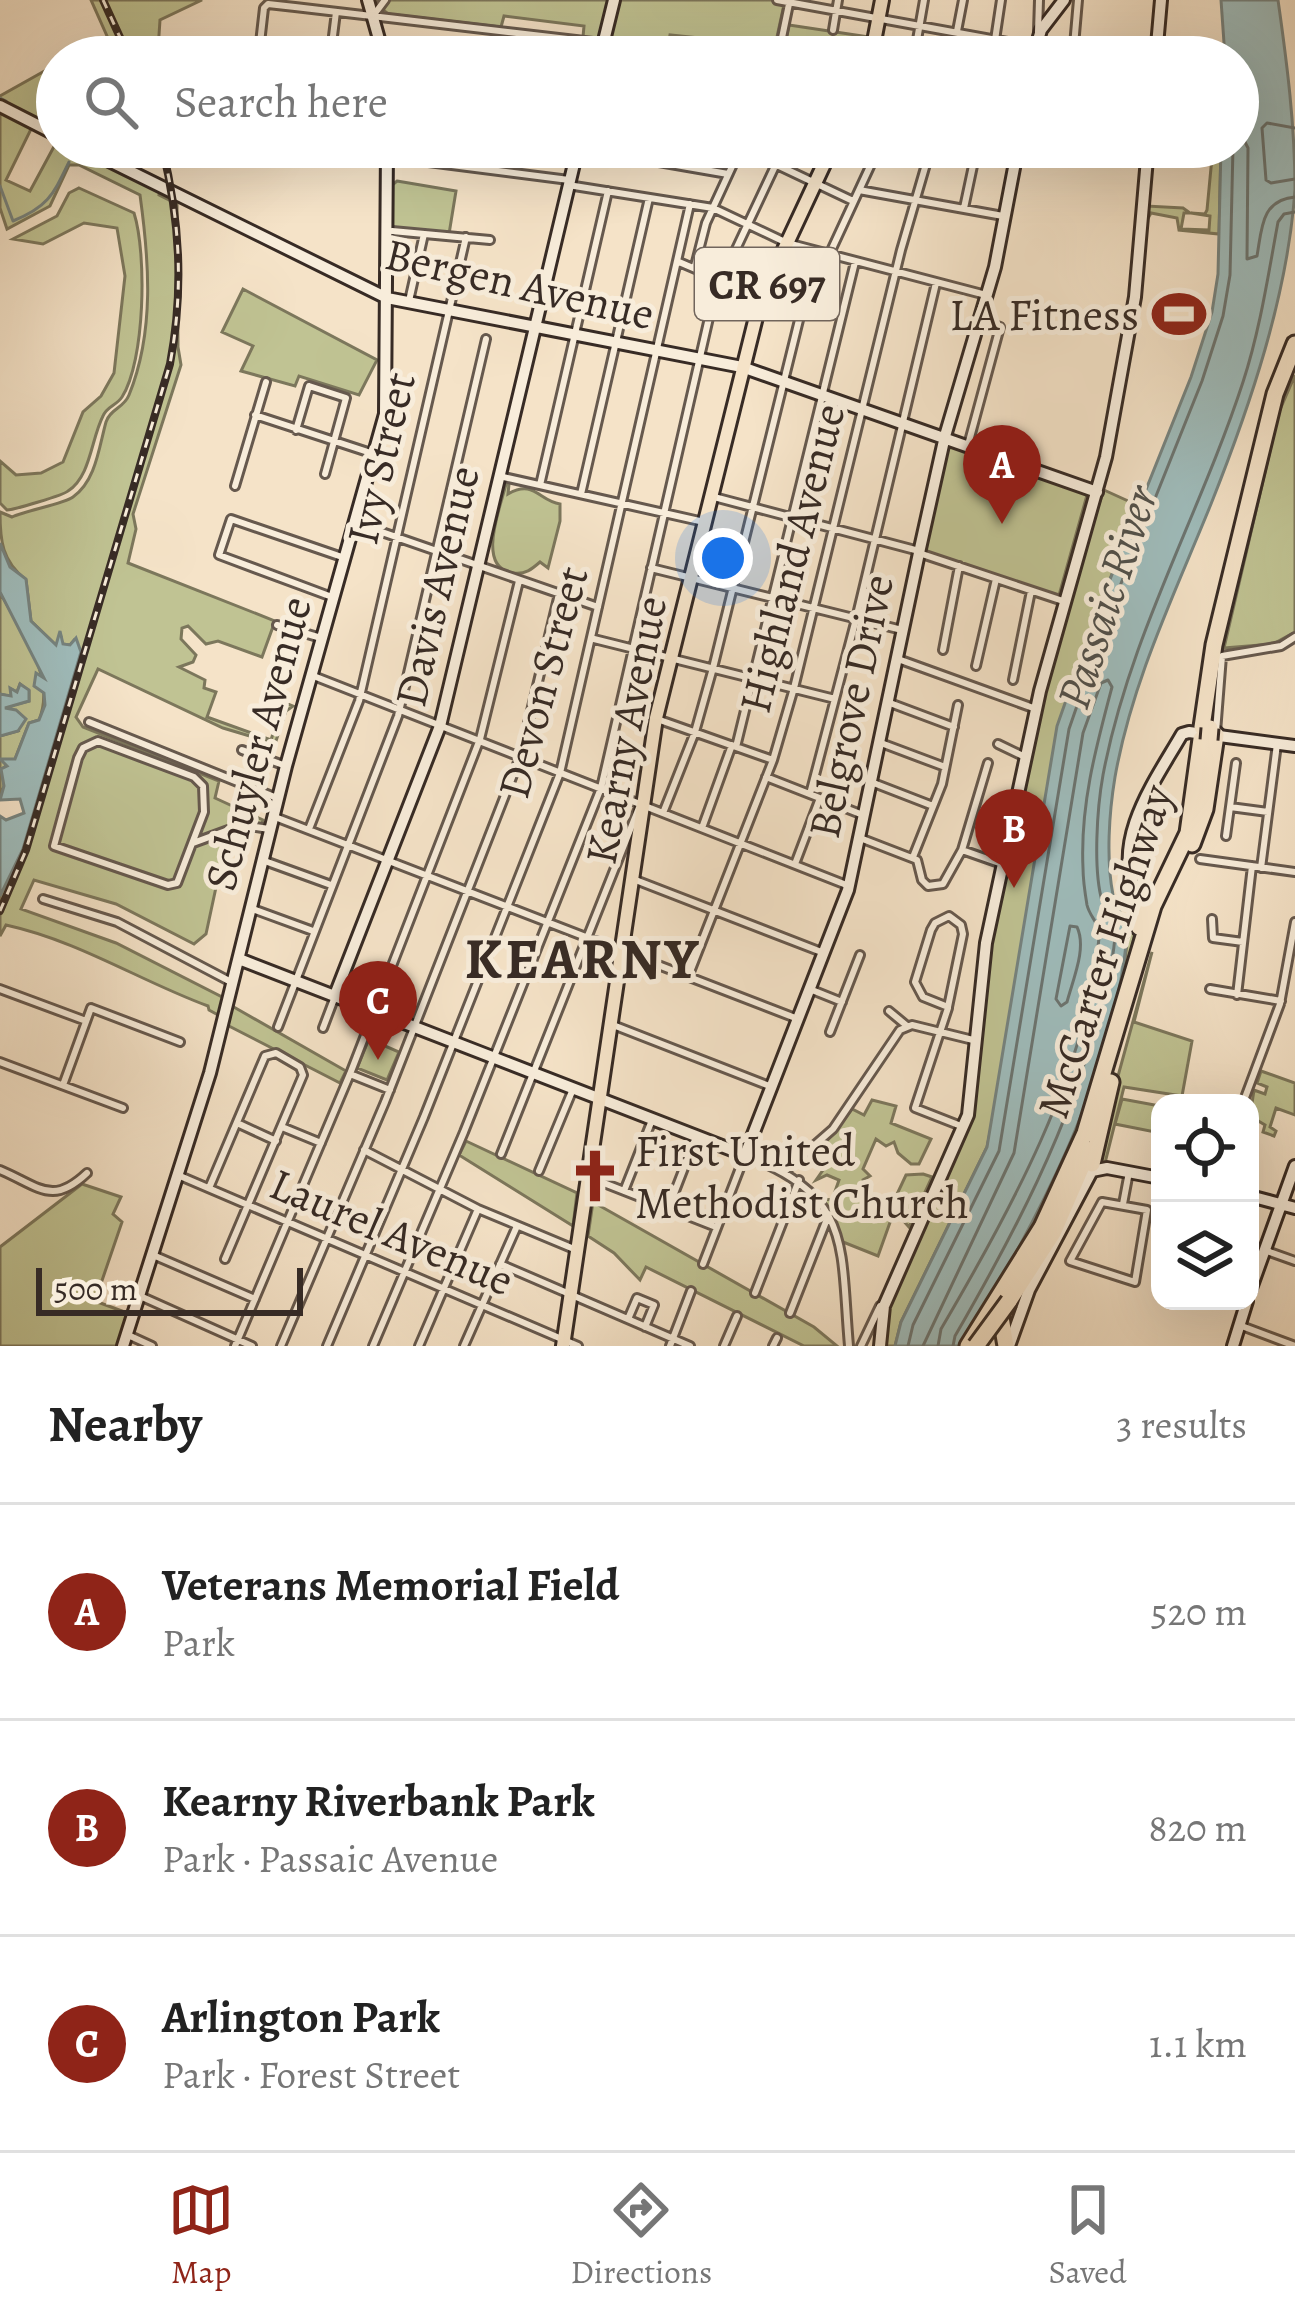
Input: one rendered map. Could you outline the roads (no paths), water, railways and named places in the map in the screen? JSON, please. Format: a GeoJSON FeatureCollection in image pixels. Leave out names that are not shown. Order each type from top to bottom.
{"type":"FeatureCollection","features":[{"type":"Feature","properties":{"kind":"highway","name":"McCarter Highway"},"geometry":{"type":"LineString","coordinates":[[972,1346],[1070,1169],[1113,1057],[1154,906],[1191,847],[1214,645],[1275,394],[1295,344]]}},
{"type":"Feature","properties":{"kind":"highway","name":"McCarter Highway"},"geometry":{"type":"LineString","coordinates":[[1191,847],[1219,626],[1274,404],[1293,363]]}},
{"type":"Feature","properties":{"kind":"highway"},"geometry":{"type":"LineString","coordinates":[[1087,1178],[1140,920],[1136,895]]}},
{"type":"Feature","properties":{"kind":"highway"},"geometry":{"type":"LineString","coordinates":[[972,1346],[1009,1301],[1070,1197],[1113,1057]]}},
{"type":"Feature","properties":{"kind":"highway"},"geometry":{"type":"LineString","coordinates":[[1096,1149],[1097,1162],[1107,1168]]}},
{"type":"Feature","properties":{"kind":"highway"},"geometry":{"type":"LineString","coordinates":[[1008,1346],[1007,1321],[1000,1304],[1023,1261]]}},
{"type":"Feature","properties":{"kind":"main road"},"geometry":{"type":"LineString","coordinates":[[875,36],[882,0]]}},
{"type":"Feature","properties":{"kind":"main road","name":"Kearny Avenue"},"geometry":{"type":"LineString","coordinates":[[568,1344],[571,1295],[632,879],[634,831],[644,806],[656,718],[761,297],[822,168]]}},
{"type":"Feature","properties":{"kind":"street"},"geometry":{"type":"LineString","coordinates":[[368,0],[377,36]]}},
{"type":"Feature","properties":{"kind":"street"},"geometry":{"type":"LineString","coordinates":[[374,16],[385,0]]}},
{"type":"Feature","properties":{"kind":"street"},"geometry":{"type":"LineString","coordinates":[[606,36],[617,0]]}},
{"type":"Feature","properties":{"kind":"street"},"geometry":{"type":"LineString","coordinates":[[777,0],[973,36]]}},
{"type":"Feature","properties":{"kind":"street"},"geometry":{"type":"LineString","coordinates":[[832,30],[838,0]]}},
{"type":"Feature","properties":{"kind":"street"},"geometry":{"type":"LineString","coordinates":[[917,36],[924,0]]}},
{"type":"Feature","properties":{"kind":"street"},"geometry":{"type":"LineString","coordinates":[[956,36],[963,0]]}},
{"type":"Feature","properties":{"kind":"street"},"geometry":{"type":"LineString","coordinates":[[996,36],[1001,0]]}},
{"type":"Feature","properties":{"kind":"street"},"geometry":{"type":"LineString","coordinates":[[1036,36],[1039,0]]}},
{"type":"Feature","properties":{"kind":"street"},"geometry":{"type":"LineString","coordinates":[[1040,36],[1049,16],[1064,0]]}},
{"type":"Feature","properties":{"kind":"street"},"geometry":{"type":"LineString","coordinates":[[1074,36],[1078,0]]}},
{"type":"Feature","properties":{"kind":"street"},"geometry":{"type":"LineString","coordinates":[[1158,36],[1161,0]]}},
{"type":"Feature","properties":{"kind":"street"},"geometry":{"type":"LineString","coordinates":[[782,36],[790,1]]}},
{"type":"Feature","properties":{"kind":"street"},"geometry":{"type":"LineString","coordinates":[[261,36],[268,4],[316,5],[336,12],[544,36]]}},
{"type":"Feature","properties":{"kind":"street"},"geometry":{"type":"LineString","coordinates":[[333,36],[336,12]]}},
{"type":"Feature","properties":{"kind":"street"},"geometry":{"type":"LineString","coordinates":[[0,106],[36,124]]}},
{"type":"Feature","properties":{"kind":"street","name":"Bergen Avenue"},"geometry":{"type":"LineString","coordinates":[[124,168],[387,298],[742,368],[1097,492]]}},
{"type":"Feature","properties":{"kind":"street","name":"Schuyler Avenue"},"geometry":{"type":"LineString","coordinates":[[125,1340],[181,1176],[277,798],[387,401],[387,168]]}},
{"type":"Feature","properties":{"kind":"street"},"geometry":{"type":"LineString","coordinates":[[481,168],[713,208],[787,243],[986,295]]}},
{"type":"Feature","properties":{"kind":"street","name":"Davis Avenue"},"geometry":{"type":"LineString","coordinates":[[322,1028],[440,726],[573,168]]}},
{"type":"Feature","properties":{"kind":"street"},"geometry":{"type":"LineString","coordinates":[[692,168],[728,174]]}},
{"type":"Feature","properties":{"kind":"street"},"geometry":{"type":"LineString","coordinates":[[695,266],[706,223],[731,168]]}},
{"type":"Feature","properties":{"kind":"street"},"geometry":{"type":"LineString","coordinates":[[373,1346],[601,788],[722,279],[774,168]]}},
{"type":"Feature","properties":{"kind":"street"},"geometry":{"type":"LineString","coordinates":[[785,168],[853,201]]}},
{"type":"Feature","properties":{"kind":"street"},"geometry":{"type":"LineString","coordinates":[[663,813],[695,732],[713,668],[799,320],[869,168]]}},
{"type":"Feature","properties":{"kind":"street","name":"Highland Avenue"},"geometry":{"type":"LineString","coordinates":[[688,977],[766,777],[794,688],[925,168]]}},
{"type":"Feature","properties":{"kind":"street"},"geometry":{"type":"LineString","coordinates":[[964,208],[973,168]]}},
{"type":"Feature","properties":{"kind":"street","name":"Belgrove Drive"},"geometry":{"type":"LineString","coordinates":[[703,1264],[849,886],[945,436],[986,295],[1014,168]]}},
{"type":"Feature","properties":{"kind":"street"},"geometry":{"type":"LineString","coordinates":[[861,1346],[876,1323],[965,1127],[986,943],[1036,709],[1097,492],[1135,297],[1146,168]]}},
{"type":"Feature","properties":{"kind":"street"},"geometry":{"type":"LineString","coordinates":[[859,190],[1006,217]]}},
{"type":"Feature","properties":{"kind":"street"},"geometry":{"type":"LineString","coordinates":[[540,485],[608,191]]}},
{"type":"Feature","properties":{"kind":"street"},"geometry":{"type":"LineString","coordinates":[[580,494],[649,198]]}},
{"type":"Feature","properties":{"kind":"street","name":"Devon Street"},"geometry":{"type":"LineString","coordinates":[[327,1346],[560,773],[690,205]]}},
{"type":"Feature","properties":{"kind":"street"},"geometry":{"type":"LineString","coordinates":[[687,219],[706,223]]}},
{"type":"Feature","properties":{"kind":"street"},"geometry":{"type":"LineString","coordinates":[[392,231],[490,240]]}},
{"type":"Feature","properties":{"kind":"street"},"geometry":{"type":"LineString","coordinates":[[409,302],[424,234]]}},
{"type":"Feature","properties":{"kind":"street","name":"Ivy Street"},"geometry":{"type":"LineString","coordinates":[[309,829],[360,694],[466,237]]}},
{"type":"Feature","properties":{"kind":"street"},"geometry":{"type":"LineString","coordinates":[[679,262],[761,297]]}},
{"type":"Feature","properties":{"kind":"street"},"geometry":{"type":"LineString","coordinates":[[702,828],[734,746],[753,679],[855,262]]}},
{"type":"Feature","properties":{"kind":"street"},"geometry":{"type":"LineString","coordinates":[[810,794],[936,284]]}},
{"type":"Feature","properties":{"kind":"street"},"geometry":{"type":"LineString","coordinates":[[968,445],[1000,327],[978,320]]}},
{"type":"Feature","properties":{"kind":"street"},"geometry":{"type":"LineString","coordinates":[[278,1027],[400,710],[486,339]]}},
{"type":"Feature","properties":{"kind":"street"},"geometry":{"type":"LineString","coordinates":[[235,486],[266,382]]}},
{"type":"Feature","properties":{"kind":"street"},"geometry":{"type":"LineString","coordinates":[[296,430],[310,386],[346,398],[326,474]]}},
{"type":"Feature","properties":{"kind":"street"},"geometry":{"type":"LineString","coordinates":[[255,415],[374,454]]}},
{"type":"Feature","properties":{"kind":"street"},"geometry":{"type":"LineString","coordinates":[[499,476],[704,522]]}},
{"type":"Feature","properties":{"kind":"street"},"geometry":{"type":"LineString","coordinates":[[711,496],[919,552],[1063,601]]}},
{"type":"Feature","properties":{"kind":"street"},"geometry":{"type":"LineString","coordinates":[[332,597],[219,555],[231,519],[342,557]]}},
{"type":"Feature","properties":{"kind":"street"},"geometry":{"type":"LineString","coordinates":[[353,522],[598,607]]}},
{"type":"Feature","properties":{"kind":"street"},"geometry":{"type":"LineString","coordinates":[[943,650],[959,566]]}},
{"type":"Feature","properties":{"kind":"street"},"geometry":{"type":"LineString","coordinates":[[651,568],[902,630]]}},
{"type":"Feature","properties":{"kind":"street"},"geometry":{"type":"LineString","coordinates":[[976,666],[996,579]]}},
{"type":"Feature","properties":{"kind":"street"},"geometry":{"type":"LineString","coordinates":[[236,1343],[350,1074],[479,740],[519,581]]}},
{"type":"Feature","properties":{"kind":"street"},"geometry":{"type":"LineString","coordinates":[[1012,680],[1031,591]]}},
{"type":"Feature","properties":{"kind":"street"},"geometry":{"type":"LineString","coordinates":[[281,1346],[390,1090],[520,757],[559,594]]}},
{"type":"Feature","properties":{"kind":"street"},"geometry":{"type":"LineString","coordinates":[[277,625],[321,638]]}},
{"type":"Feature","properties":{"kind":"street"},"geometry":{"type":"LineString","coordinates":[[1204,733],[1222,656],[1281,646],[1295,638]]}},
{"type":"Feature","properties":{"kind":"street"},"geometry":{"type":"LineString","coordinates":[[592,639],[835,699]]}},
{"type":"Feature","properties":{"kind":"street"},"geometry":{"type":"LineString","coordinates":[[895,658],[1036,709]]}},
{"type":"Feature","properties":{"kind":"street"},"geometry":{"type":"LineString","coordinates":[[310,675],[849,886]]}},
{"type":"Feature","properties":{"kind":"street"},"geometry":{"type":"LineString","coordinates":[[888,703],[954,727]]}},
{"type":"Feature","properties":{"kind":"street"},"geometry":{"type":"LineString","coordinates":[[913,858],[945,767],[958,706]]}},
{"type":"Feature","properties":{"kind":"street"},"geometry":{"type":"LineString","coordinates":[[656,718],[772,760]]}},
{"type":"Feature","properties":{"kind":"street"},"geometry":{"type":"LineString","coordinates":[[89,722],[277,798]]}},
{"type":"Feature","properties":{"kind":"street"},"geometry":{"type":"LineString","coordinates":[[1136,895],[1126,866],[1136,823],[1178,741],[1204,733],[1295,746]]}},
{"type":"Feature","properties":{"kind":"street"},"geometry":{"type":"LineString","coordinates":[[98,741],[194,777],[206,794],[204,812],[181,879],[168,885],[59,850],[54,842],[78,758],[83,748],[98,741]]}},
{"type":"Feature","properties":{"kind":"street"},"geometry":{"type":"LineString","coordinates":[[880,743],[945,767]]}},
{"type":"Feature","properties":{"kind":"street"},"geometry":{"type":"LineString","coordinates":[[1237,994],[1276,743]]}},
{"type":"Feature","properties":{"kind":"street"},"geometry":{"type":"LineString","coordinates":[[998,744],[1025,757]]}},
{"type":"Feature","properties":{"kind":"street"},"geometry":{"type":"LineString","coordinates":[[242,750],[286,766]]}},
{"type":"Feature","properties":{"kind":"street"},"geometry":{"type":"LineString","coordinates":[[860,838],[913,858],[925,883],[933,887],[950,878],[988,763]]}},
{"type":"Feature","properties":{"kind":"street"},"geometry":{"type":"LineString","coordinates":[[1226,836],[1236,764]]}},
{"type":"Feature","properties":{"kind":"street"},"geometry":{"type":"LineString","coordinates":[[766,777],[864,815]]}},
{"type":"Feature","properties":{"kind":"street"},"geometry":{"type":"LineString","coordinates":[[872,782],[933,806]]}},
{"type":"Feature","properties":{"kind":"street"},"geometry":{"type":"LineString","coordinates":[[795,864],[820,798]]}},
{"type":"Feature","properties":{"kind":"street"},"geometry":{"type":"LineString","coordinates":[[1230,807],[1268,812]]}},
{"type":"Feature","properties":{"kind":"street"},"geometry":{"type":"LineString","coordinates":[[204,812],[211,827],[225,830]]}},
{"type":"Feature","properties":{"kind":"street"},"geometry":{"type":"LineString","coordinates":[[193,843],[242,825],[271,822],[309,829],[798,1019]]}},
{"type":"Feature","properties":{"kind":"street"},"geometry":{"type":"LineString","coordinates":[[501,1154],[586,938],[634,831]]}},
{"type":"Feature","properties":{"kind":"street"},"geometry":{"type":"LineString","coordinates":[[1191,847],[1257,867],[1295,872]]}},
{"type":"Feature","properties":{"kind":"street"},"geometry":{"type":"LineString","coordinates":[[962,850],[1002,864]]}},
{"type":"Feature","properties":{"kind":"street"},"geometry":{"type":"LineString","coordinates":[[262,860],[331,885]]}},
{"type":"Feature","properties":{"kind":"street"},"geometry":{"type":"LineString","coordinates":[[632,879],[824,953]]}},
{"type":"Feature","properties":{"kind":"street"},"geometry":{"type":"LineString","coordinates":[[43,899],[117,922],[232,983]]}},
{"type":"Feature","properties":{"kind":"street"},"geometry":{"type":"LineString","coordinates":[[250,908],[313,931]]}},
{"type":"Feature","properties":{"kind":"street"},"geometry":{"type":"LineString","coordinates":[[948,1007],[923,997],[915,982],[931,930],[949,916],[961,925],[963,934],[948,1007],[943,1030],[915,1108],[965,1127]]}},
{"type":"Feature","properties":{"kind":"street"},"geometry":{"type":"LineString","coordinates":[[1212,919],[1213,938],[1243,942]]}},
{"type":"Feature","properties":{"kind":"street"},"geometry":{"type":"LineString","coordinates":[[1246,1094],[1281,1001],[1295,922]]}},
{"type":"Feature","properties":{"kind":"street"},"geometry":{"type":"LineString","coordinates":[[830,1032],[860,955]]}},
{"type":"Feature","properties":{"kind":"street"},"geometry":{"type":"LineString","coordinates":[[238,959],[800,1180],[829,1214],[840,1248],[849,1346]]}},
{"type":"Feature","properties":{"kind":"street"},"geometry":{"type":"LineString","coordinates":[[0,989],[86,1021]]}},
{"type":"Feature","properties":{"kind":"street"},"geometry":{"type":"LineString","coordinates":[[809,989],[842,1002]]}},
{"type":"Feature","properties":{"kind":"street"},"geometry":{"type":"LineString","coordinates":[[1210,989],[1281,1001]]}},
{"type":"Feature","properties":{"kind":"street"},"geometry":{"type":"LineString","coordinates":[[63,1085],[92,1008],[180,1042]]}},
{"type":"Feature","properties":{"kind":"street"},"geometry":{"type":"LineString","coordinates":[[889,1011],[907,1026],[943,1030],[977,1041]]}},
{"type":"Feature","properties":{"kind":"street"},"geometry":{"type":"LineString","coordinates":[[611,1024],[772,1087]]}},
{"type":"Feature","properties":{"kind":"street"},"geometry":{"type":"LineString","coordinates":[[784,1172],[833,1130],[907,1026]]}},
{"type":"Feature","properties":{"kind":"street"},"geometry":{"type":"LineString","coordinates":[[209,1188],[265,1056],[276,1053],[303,1072],[225,1259]]}},
{"type":"Feature","properties":{"kind":"street"},"geometry":{"type":"LineString","coordinates":[[0,1062],[123,1108]]}},
{"type":"Feature","properties":{"kind":"street"},"geometry":{"type":"LineString","coordinates":[[350,1074],[390,1090]]}},
{"type":"Feature","properties":{"kind":"street"},"geometry":{"type":"LineString","coordinates":[[539,1171],[573,1090]]}},
{"type":"Feature","properties":{"kind":"street"},"geometry":{"type":"LineString","coordinates":[[624,1191],[652,1120]]}},
{"type":"Feature","properties":{"kind":"street"},"geometry":{"type":"LineString","coordinates":[[237,1124],[276,1141]]}},
{"type":"Feature","properties":{"kind":"street"},"geometry":{"type":"LineString","coordinates":[[282,1127],[321,1143]]}},
{"type":"Feature","properties":{"kind":"street"},"geometry":{"type":"LineString","coordinates":[[668,1209],[696,1137]]}},
{"type":"Feature","properties":{"kind":"street"},"geometry":{"type":"LineString","coordinates":[[364,1150],[478,1209],[578,1250]]}},
{"type":"Feature","properties":{"kind":"street"},"geometry":{"type":"LineString","coordinates":[[1259,1265],[1295,1166]]}},
{"type":"Feature","properties":{"kind":"street"},"geometry":{"type":"LineString","coordinates":[[1087,1178],[1094,1168],[1151,1176]]}},
{"type":"Feature","properties":{"kind":"street"},"geometry":{"type":"LineString","coordinates":[[0,1170],[56,1194],[68,1191],[87,1173]]}},
{"type":"Feature","properties":{"kind":"street"},"geometry":{"type":"LineString","coordinates":[[1122,1205],[1129,1172]]}},
{"type":"Feature","properties":{"kind":"street","name":"Laurel Avenue"},"geometry":{"type":"LineString","coordinates":[[181,1176],[568,1344]]}},
{"type":"Feature","properties":{"kind":"street"},"geometry":{"type":"LineString","coordinates":[[589,1177],[716,1227]]}},
{"type":"Feature","properties":{"kind":"street","name":"McCarter Highway"},"geometry":{"type":"LineString","coordinates":[[1007,1321],[1087,1178]]}},
{"type":"Feature","properties":{"kind":"street"},"geometry":{"type":"LineString","coordinates":[[755,1293],[800,1180]]}},
{"type":"Feature","properties":{"kind":"street"},"geometry":{"type":"LineString","coordinates":[[1259,1198],[1295,1208]]}},
{"type":"Feature","properties":{"kind":"street"},"geometry":{"type":"LineString","coordinates":[[1102,1202],[1122,1205],[1148,1210],[1136,1282],[1070,1261],[1102,1202]]}},
{"type":"Feature","properties":{"kind":"street"},"geometry":{"type":"LineString","coordinates":[[419,1346],[478,1209]]}},
{"type":"Feature","properties":{"kind":"street"},"geometry":{"type":"LineString","coordinates":[[790,1313],[829,1214]]}},
{"type":"Feature","properties":{"kind":"street"},"geometry":{"type":"LineString","coordinates":[[464,1346],[517,1226]]}},
{"type":"Feature","properties":{"kind":"street"},"geometry":{"type":"LineString","coordinates":[[1264,1250],[1295,1261]]}},
{"type":"Feature","properties":{"kind":"street"},"geometry":{"type":"LineString","coordinates":[[153,1255],[255,1299]]}},
{"type":"Feature","properties":{"kind":"street"},"geometry":{"type":"LineString","coordinates":[[500,1264],[690,1346]]}},
{"type":"Feature","properties":{"kind":"street"},"geometry":{"type":"LineString","coordinates":[[672,1342],[692,1291]]}},
{"type":"Feature","properties":{"kind":"street"},"geometry":{"type":"LineString","coordinates":[[139,1295],[236,1343],[252,1346]]}},
{"type":"Feature","properties":{"kind":"street"},"geometry":{"type":"LineString","coordinates":[[628,1319],[637,1298],[654,1305],[645,1327]]}},
{"type":"Feature","properties":{"kind":"street"},"geometry":{"type":"LineString","coordinates":[[1233,1346],[1244,1310]]}},
{"type":"Feature","properties":{"kind":"street"},"geometry":{"type":"LineString","coordinates":[[724,1346],[736,1316]]}},
{"type":"Feature","properties":{"kind":"street"},"geometry":{"type":"LineString","coordinates":[[876,1323],[880,1346]]}},
{"type":"Feature","properties":{"kind":"street"},"geometry":{"type":"LineString","coordinates":[[1239,1325],[1295,1346]]}},
{"type":"Feature","properties":{"kind":"street"},"geometry":{"type":"LineString","coordinates":[[125,1340],[152,1346]]}},
{"type":"Feature","properties":{"kind":"water","name":"Passaic River"},"geometry":{"type":"Polygon","coordinates":[[[1221,0],[1278,0],[1294,142],[1291,229],[1276,309],[1253,389],[1156,638],[1123,741],[1109,836],[1113,895],[1127,936],[1106,1044],[1043,1200],[963,1346],[895,1346],[901,1322],[987,1147],[1057,726],[1212,312],[1218,274],[1221,168],[1259,168],[1259,36],[1224,36],[1221,0]]]}},
{"type":"Feature","properties":{"kind":"water"},"geometry":{"type":"Polygon","coordinates":[[[0,543],[10,567],[26,579],[31,621],[56,645],[60,631],[63,644],[70,645],[76,638],[81,652],[23,849],[0,896],[0,816],[6,820],[24,813],[20,799],[0,800],[1,769],[7,766],[0,759],[15,759],[29,723],[39,720],[45,705],[44,693],[34,686],[36,673],[44,678],[0,592],[0,543]]]}},
{"type":"Feature","properties":{"kind":"water"},"geometry":{"type":"Polygon","coordinates":[[[20,684],[29,690],[29,701],[5,708],[26,719],[18,731],[0,736],[0,694],[11,696],[10,688],[17,692],[20,684]]]}},
{"type":"Feature","properties":{"kind":"waterway"},"geometry":{"type":"LineString","coordinates":[[0,98],[6,101]]}},
{"type":"Feature","properties":{"kind":"waterway"},"geometry":{"type":"LineString","coordinates":[[0,186],[13,221],[48,199],[66,168]]}},
{"type":"Feature","properties":{"kind":"railway"},"geometry":{"type":"LineString","coordinates":[[103,0],[119,36]]}},
{"type":"Feature","properties":{"kind":"railway"},"geometry":{"type":"LineString","coordinates":[[0,911],[26,850],[170,364],[178,255],[166,168]]}},
{"type":"Feature","properties":{"kind":"place","name":"LA Fitness"},"geometry":{"type":"Point","coordinates":[1179,314]}},
{"type":"Feature","properties":{"kind":"place","name":"Veterans Memorial Field"},"geometry":{"type":"Point","coordinates":[1002,524]}},
{"type":"Feature","properties":{"kind":"place","name":"Kearny Riverbank Park"},"geometry":{"type":"Point","coordinates":[1014,888]}},
{"type":"Feature","properties":{"kind":"place","name":"Arlington Park"},"geometry":{"type":"Point","coordinates":[378,1060]}},
{"type":"Feature","properties":{"kind":"place","name":"First United Methodist Church"},"geometry":{"type":"Point","coordinates":[595,1176]}},
{"type":"Feature","properties":{"kind":"district","name":"KEARNY"},"geometry":{"type":"Point","coordinates":[583,958]}}]}
